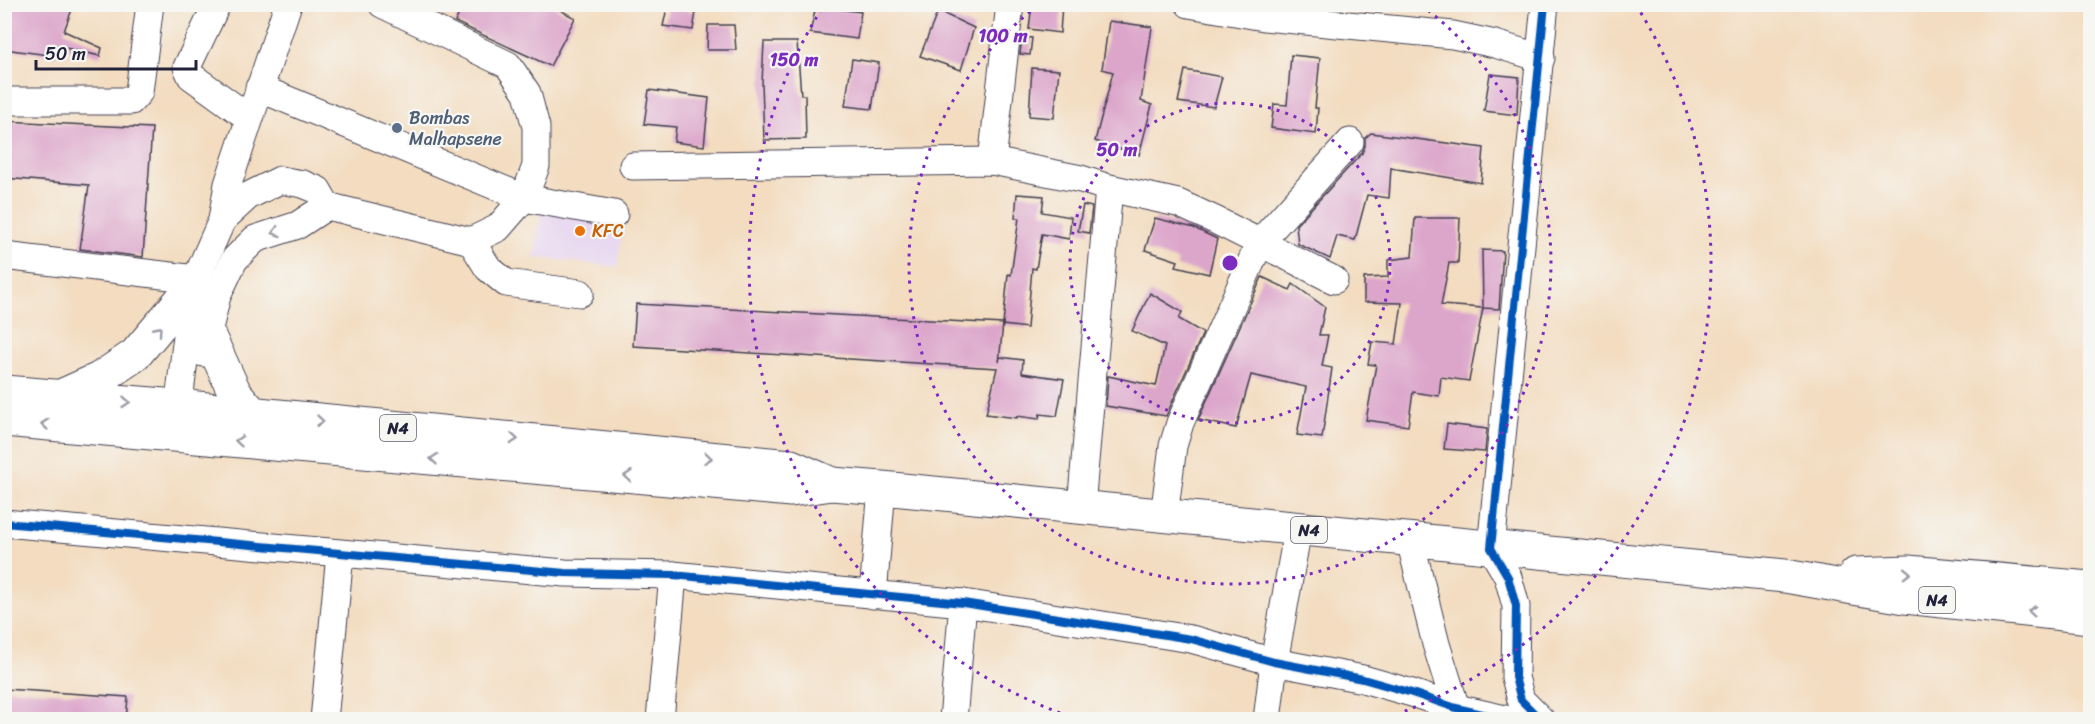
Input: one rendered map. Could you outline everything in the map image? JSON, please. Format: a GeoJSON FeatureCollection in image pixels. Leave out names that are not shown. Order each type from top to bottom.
{"type":"FeatureCollection","features":[{"type":"Feature","properties":{"kind":"highway"},"geometry":{"type":"LineString","coordinates":[[59,397],[99,379],[135,355],[195,283]]}},
{"type":"Feature","properties":{"kind":"highway"},"geometry":{"type":"LineString","coordinates":[[207,332],[235,393],[254,415]]}},
{"type":"Feature","properties":{"kind":"highway","name":"N4"},"geometry":{"type":"LineString","coordinates":[[4,392],[59,397],[185,422],[791,490],[832,484],[1081,507],[1785,576],[1905,597],[2091,617]]}},
{"type":"Feature","properties":{"kind":"highway","name":"N4"},"geometry":{"type":"LineString","coordinates":[[4,420],[185,422],[254,415],[791,466],[832,484]]}},
{"type":"Feature","properties":{"kind":"highway","name":"N4"},"geometry":{"type":"LineString","coordinates":[[1785,576],[1908,572],[2091,588]]}},
{"type":"Feature","properties":{"kind":"street"},"geometry":{"type":"LineString","coordinates":[[4,101],[132,101],[139,92],[150,4]]}},
{"type":"Feature","properties":{"kind":"street"},"geometry":{"type":"LineString","coordinates":[[217,4],[187,67],[191,76],[249,118]]}},
{"type":"Feature","properties":{"kind":"street"},"geometry":{"type":"LineString","coordinates":[[185,422],[195,283],[222,220],[228,183],[288,4]]}},
{"type":"Feature","properties":{"kind":"street"},"geometry":{"type":"LineString","coordinates":[[185,422],[217,296],[234,260],[255,239],[298,225],[327,206],[471,241],[498,228],[524,198],[536,166],[536,127],[527,93],[507,65],[382,4]]}},
{"type":"Feature","properties":{"kind":"street"},"geometry":{"type":"LineString","coordinates":[[992,161],[1010,4]]}},
{"type":"Feature","properties":{"kind":"street"},"geometry":{"type":"LineString","coordinates":[[1189,4],[1264,17],[1453,35],[1495,44],[1541,58]]}},
{"type":"Feature","properties":{"kind":"street"},"geometry":{"type":"LineString","coordinates":[[1541,720],[1521,700],[1515,677],[1515,606],[1508,577],[1491,548],[1545,4]]}},
{"type":"Feature","properties":{"kind":"street"},"geometry":{"type":"LineString","coordinates":[[259,88],[524,198],[614,214]]}},
{"type":"Feature","properties":{"kind":"street"},"geometry":{"type":"LineString","coordinates":[[1164,516],[1173,446],[1180,423],[1260,242],[1350,142]]}},
{"type":"Feature","properties":{"kind":"street"},"geometry":{"type":"LineString","coordinates":[[633,166],[992,161],[1081,179],[1109,188],[1178,203],[1334,280]]}},
{"type":"Feature","properties":{"kind":"street"},"geometry":{"type":"LineString","coordinates":[[222,220],[248,196],[280,180],[303,184],[318,190],[327,206]]}},
{"type":"Feature","properties":{"kind":"street"},"geometry":{"type":"LineString","coordinates":[[1081,507],[1109,188]]}},
{"type":"Feature","properties":{"kind":"street"},"geometry":{"type":"LineString","coordinates":[[471,241],[488,268],[506,283],[580,293]]}},
{"type":"Feature","properties":{"kind":"street"},"geometry":{"type":"LineString","coordinates":[[4,256],[195,283]]}},
{"type":"Feature","properties":{"kind":"street"},"geometry":{"type":"LineString","coordinates":[[873,595],[882,488]]}},
{"type":"Feature","properties":{"kind":"street"},"geometry":{"type":"LineString","coordinates":[[4,523],[566,573],[673,575],[963,603],[1191,639],[1274,662],[1363,679],[1456,708],[1509,720]]}},
{"type":"Feature","properties":{"kind":"street"},"geometry":{"type":"LineString","coordinates":[[1267,720],[1274,662],[1298,529]]}},
{"type":"Feature","properties":{"kind":"street"},"geometry":{"type":"LineString","coordinates":[[1410,540],[1436,644],[1456,708]]}},
{"type":"Feature","properties":{"kind":"street"},"geometry":{"type":"LineString","coordinates":[[324,720],[340,554]]}},
{"type":"Feature","properties":{"kind":"street"},"geometry":{"type":"LineString","coordinates":[[660,720],[673,575]]}},
{"type":"Feature","properties":{"kind":"street"},"geometry":{"type":"LineString","coordinates":[[953,720],[963,603]]}},
{"type":"Feature","properties":{"kind":"shaded area","name":"KFC"},"geometry":{"type":"Polygon","coordinates":[[[544,193],[625,205],[618,267],[534,257],[544,193]]]}},
{"type":"Feature","properties":{"kind":"building"},"geometry":{"type":"Polygon","coordinates":[[[4,4],[74,4],[64,31],[102,48],[100,56],[57,46],[56,56],[4,49],[4,4]]]}},
{"type":"Feature","properties":{"kind":"building"},"geometry":{"type":"Polygon","coordinates":[[[464,4],[549,4],[575,18],[550,66],[455,22],[464,4]]]}},
{"type":"Feature","properties":{"kind":"building"},"geometry":{"type":"Polygon","coordinates":[[[1032,4],[1062,4],[1060,33],[1029,29],[1032,4]]]}},
{"type":"Feature","properties":{"kind":"building"},"geometry":{"type":"Polygon","coordinates":[[[816,6],[861,12],[857,39],[810,33],[816,6]]]}},
{"type":"Feature","properties":{"kind":"building"},"geometry":{"type":"Polygon","coordinates":[[[667,8],[696,12],[693,30],[663,26],[667,8]]]}},
{"type":"Feature","properties":{"kind":"building"},"geometry":{"type":"Polygon","coordinates":[[[938,11],[974,28],[961,70],[920,56],[938,11]]]}},
{"type":"Feature","properties":{"kind":"building"},"geometry":{"type":"Polygon","coordinates":[[[1109,21],[1152,27],[1141,101],[1152,105],[1139,155],[1095,141],[1113,72],[1102,69],[1109,21]]]}},
{"type":"Feature","properties":{"kind":"building"},"geometry":{"type":"Polygon","coordinates":[[[708,25],[734,25],[736,50],[707,50],[708,25]]]}},
{"type":"Feature","properties":{"kind":"building"},"geometry":{"type":"Polygon","coordinates":[[[1022,37],[1032,38],[1030,55],[1020,54],[1022,37]]]}},
{"type":"Feature","properties":{"kind":"building"},"geometry":{"type":"Polygon","coordinates":[[[764,42],[797,42],[801,95],[805,95],[806,139],[764,140],[762,83],[764,42]]]}},
{"type":"Feature","properties":{"kind":"building"},"geometry":{"type":"Polygon","coordinates":[[[1291,55],[1320,58],[1315,108],[1318,108],[1316,134],[1271,128],[1274,104],[1287,105],[1291,55]]]}},
{"type":"Feature","properties":{"kind":"building"},"geometry":{"type":"Polygon","coordinates":[[[852,59],[879,63],[872,109],[845,106],[852,59]]]}},
{"type":"Feature","properties":{"kind":"building"},"geometry":{"type":"Polygon","coordinates":[[[1032,68],[1059,70],[1054,118],[1029,116],[1032,68]]]}},
{"type":"Feature","properties":{"kind":"building"},"geometry":{"type":"Polygon","coordinates":[[[1185,70],[1222,77],[1214,107],[1178,102],[1185,70]]]}},
{"type":"Feature","properties":{"kind":"building"},"geometry":{"type":"Polygon","coordinates":[[[1490,74],[1519,77],[1517,115],[1484,111],[1490,74]]]}},
{"type":"Feature","properties":{"kind":"building"},"geometry":{"type":"Polygon","coordinates":[[[649,90],[709,98],[704,146],[674,142],[676,127],[644,124],[649,90]]]}},
{"type":"Feature","properties":{"kind":"building"},"geometry":{"type":"Polygon","coordinates":[[[4,121],[152,128],[143,257],[80,249],[89,185],[4,178],[4,121]]]}},
{"type":"Feature","properties":{"kind":"building"},"geometry":{"type":"Polygon","coordinates":[[[1371,133],[1484,148],[1481,183],[1391,168],[1389,198],[1367,195],[1355,240],[1337,236],[1330,259],[1298,244],[1296,225],[1362,153],[1365,138],[1371,133]]]}},
{"type":"Feature","properties":{"kind":"building"},"geometry":{"type":"Polygon","coordinates":[[[1017,194],[1044,196],[1042,212],[1071,217],[1069,239],[1042,234],[1036,269],[1032,268],[1027,328],[1003,325],[1008,274],[1011,275],[1019,218],[1015,218],[1017,194]]]}},
{"type":"Feature","properties":{"kind":"building"},"geometry":{"type":"Polygon","coordinates":[[[1083,205],[1092,207],[1089,233],[1078,231],[1083,205]]]}},
{"type":"Feature","properties":{"kind":"building"},"geometry":{"type":"Polygon","coordinates":[[[1155,218],[1194,228],[1217,239],[1209,274],[1176,266],[1178,261],[1145,250],[1155,218]]]}},
{"type":"Feature","properties":{"kind":"building"},"geometry":{"type":"Polygon","coordinates":[[[1415,218],[1460,218],[1458,263],[1449,263],[1441,305],[1483,308],[1469,381],[1441,377],[1439,396],[1413,392],[1408,426],[1366,420],[1376,365],[1368,364],[1372,342],[1396,344],[1402,303],[1364,302],[1364,278],[1388,277],[1388,260],[1412,257],[1415,218]]]}},
{"type":"Feature","properties":{"kind":"building"},"geometry":{"type":"Polygon","coordinates":[[[1482,250],[1503,251],[1499,309],[1483,308],[1482,250]]]}},
{"type":"Feature","properties":{"kind":"building"},"geometry":{"type":"Polygon","coordinates":[[[1262,277],[1290,290],[1293,284],[1325,307],[1319,335],[1328,335],[1322,366],[1332,368],[1322,438],[1297,435],[1306,387],[1251,375],[1236,428],[1198,420],[1262,277]]]}},
{"type":"Feature","properties":{"kind":"building"},"geometry":{"type":"Polygon","coordinates":[[[1150,293],[1182,312],[1179,319],[1203,333],[1166,416],[1106,406],[1108,376],[1156,386],[1165,346],[1132,331],[1150,293]]]}},
{"type":"Feature","properties":{"kind":"building"},"geometry":{"type":"Polygon","coordinates":[[[636,304],[1003,324],[999,362],[1000,357],[1023,360],[1022,373],[1064,379],[1057,416],[1040,414],[1039,419],[986,414],[997,368],[633,346],[636,304]]]}},
{"type":"Feature","properties":{"kind":"building"},"geometry":{"type":"Polygon","coordinates":[[[1447,424],[1487,429],[1485,452],[1444,449],[1447,424]]]}},
{"type":"Feature","properties":{"kind":"building"},"geometry":{"type":"Polygon","coordinates":[[[4,689],[128,697],[126,720],[4,720],[4,689]]]}},
{"type":"Feature","properties":{"kind":"cycle path"},"geometry":{"type":"LineString","coordinates":[[1541,720],[1521,700],[1515,677],[1516,606],[1508,577],[1491,548],[1545,4]]}},
{"type":"Feature","properties":{"kind":"cycle path"},"geometry":{"type":"LineString","coordinates":[[4,523],[565,573],[673,575],[963,603],[1191,639],[1274,662],[1363,679],[1456,708],[1509,720]]}},
{"type":"Feature","properties":{"kind":"place","name":"Bombas Malhapsene"},"geometry":{"type":"Point","coordinates":[397,128]}},
{"type":"Feature","properties":{"kind":"place","name":"KFC"},"geometry":{"type":"Point","coordinates":[580,231]}}]}
